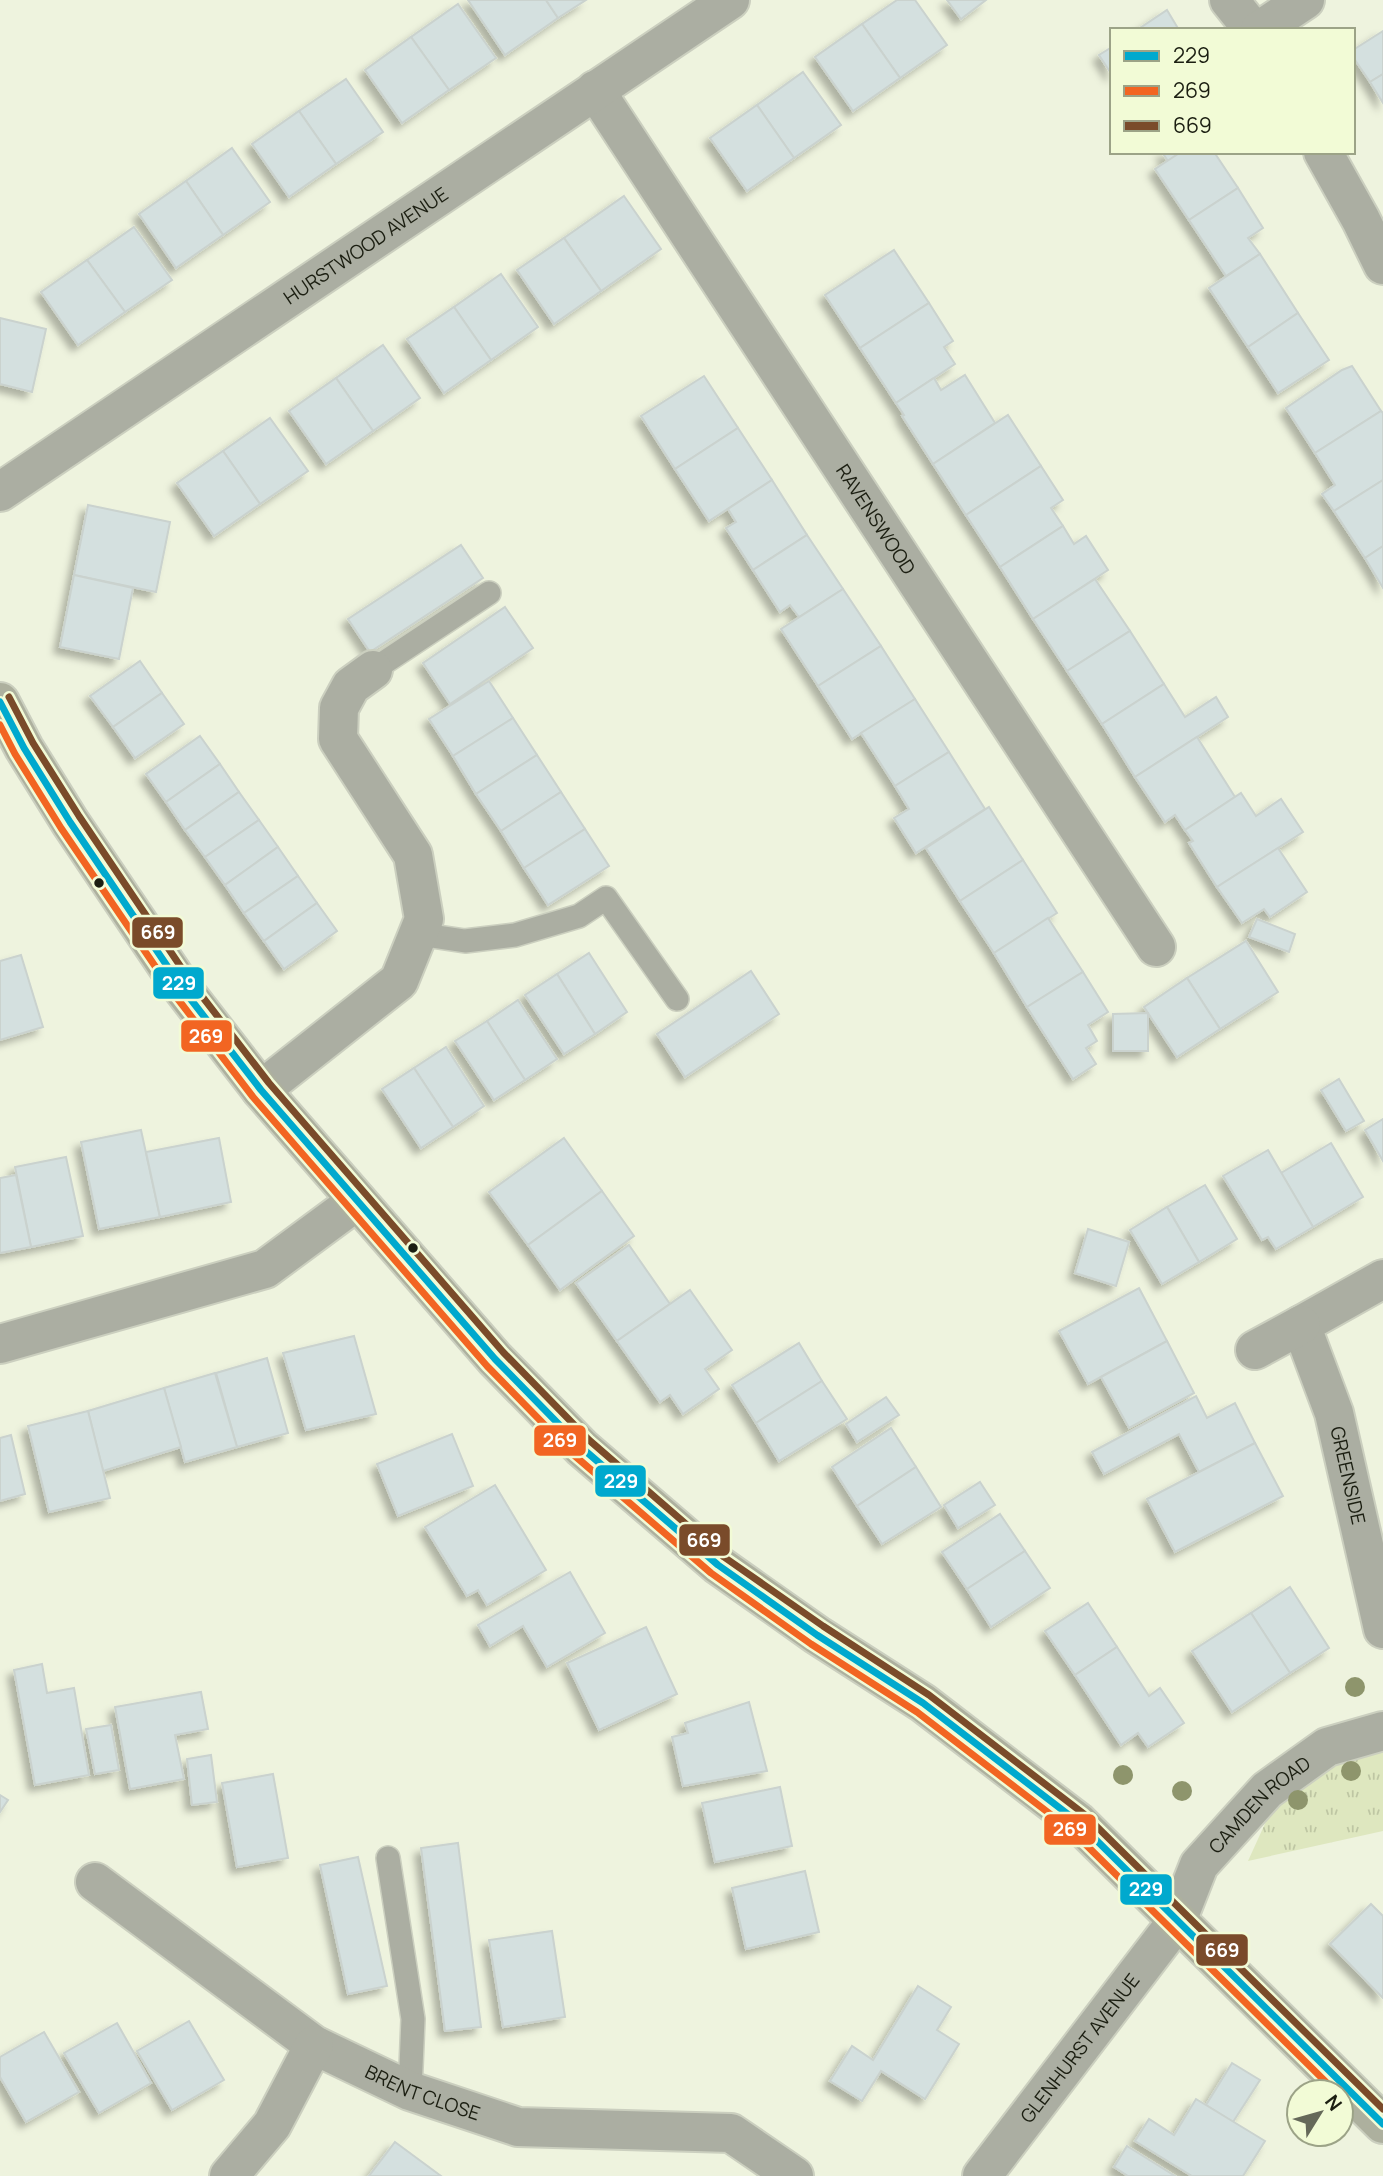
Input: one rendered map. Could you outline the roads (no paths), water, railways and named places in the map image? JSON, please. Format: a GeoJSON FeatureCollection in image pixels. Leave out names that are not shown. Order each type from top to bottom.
{"type":"FeatureCollection","features":[{"type":"Feature","properties":{"kind":"main road"},"geometry":{"type":"LineString","coordinates":[[0,702],[24,748],[77,833],[182,988],[261,1090],[531,1398],[642,1502],[718,1565],[923,1703],[1078,1822],[1383,2124]]}},
{"type":"Feature","properties":{"kind":"street","name":"HURSTWOOD AVENUE"},"geometry":{"type":"LineString","coordinates":[[0,492],[730,0]]}},
{"type":"Feature","properties":{"kind":"street"},"geometry":{"type":"LineString","coordinates":[[1229,0],[1251,28]]}},
{"type":"Feature","properties":{"kind":"street"},"geometry":{"type":"LineString","coordinates":[[1263,28],[1305,0]]}},
{"type":"Feature","properties":{"kind":"street","name":"RAVENSWOOD"},"geometry":{"type":"LineString","coordinates":[[595,90],[1156,947]]}},
{"type":"Feature","properties":{"kind":"street"},"geometry":{"type":"LineString","coordinates":[[1323,154],[1383,265]]}},
{"type":"Feature","properties":{"kind":"street"},"geometry":{"type":"LineString","coordinates":[[261,1090],[399,981],[424,919],[413,855],[338,739],[339,708],[351,686],[373,670]]}},
{"type":"Feature","properties":{"kind":"street"},"geometry":{"type":"LineString","coordinates":[[0,1344],[265,1269],[357,1201]]}},
{"type":"Feature","properties":{"kind":"street"},"geometry":{"type":"LineString","coordinates":[[1255,1350],[1383,1279]]}},
{"type":"Feature","properties":{"kind":"street","name":"GREENSIDE"},"geometry":{"type":"LineString","coordinates":[[1301,1325],[1334,1413],[1383,1629]]}},
{"type":"Feature","properties":{"kind":"street","name":"CAMDEN ROAD"},"geometry":{"type":"LineString","coordinates":[[1177,1921],[1199,1865],[1267,1790],[1327,1748],[1383,1731]]}},
{"type":"Feature","properties":{"kind":"street","name":"BRENT CLOSE"},"geometry":{"type":"LineString","coordinates":[[95,1882],[314,2045],[410,2091],[518,2127],[731,2133],[794,2176]]}},
{"type":"Feature","properties":{"kind":"street","name":"GLENHURST AVENUE"},"geometry":{"type":"LineString","coordinates":[[982,2176],[1177,1921]]}},
{"type":"Feature","properties":{"kind":"street"},"geometry":{"type":"LineString","coordinates":[[229,2176],[272,2125],[314,2045]]}},
{"type":"Feature","properties":{"kind":"lane"},"geometry":{"type":"LineString","coordinates":[[373,670],[489,593]]}},
{"type":"Feature","properties":{"kind":"lane"},"geometry":{"type":"LineString","coordinates":[[418,934],[465,941],[515,935],[579,916],[606,898],[677,999]]}},
{"type":"Feature","properties":{"kind":"lane"},"geometry":{"type":"LineString","coordinates":[[388,1858],[413,2019],[410,2091]]}}]}
